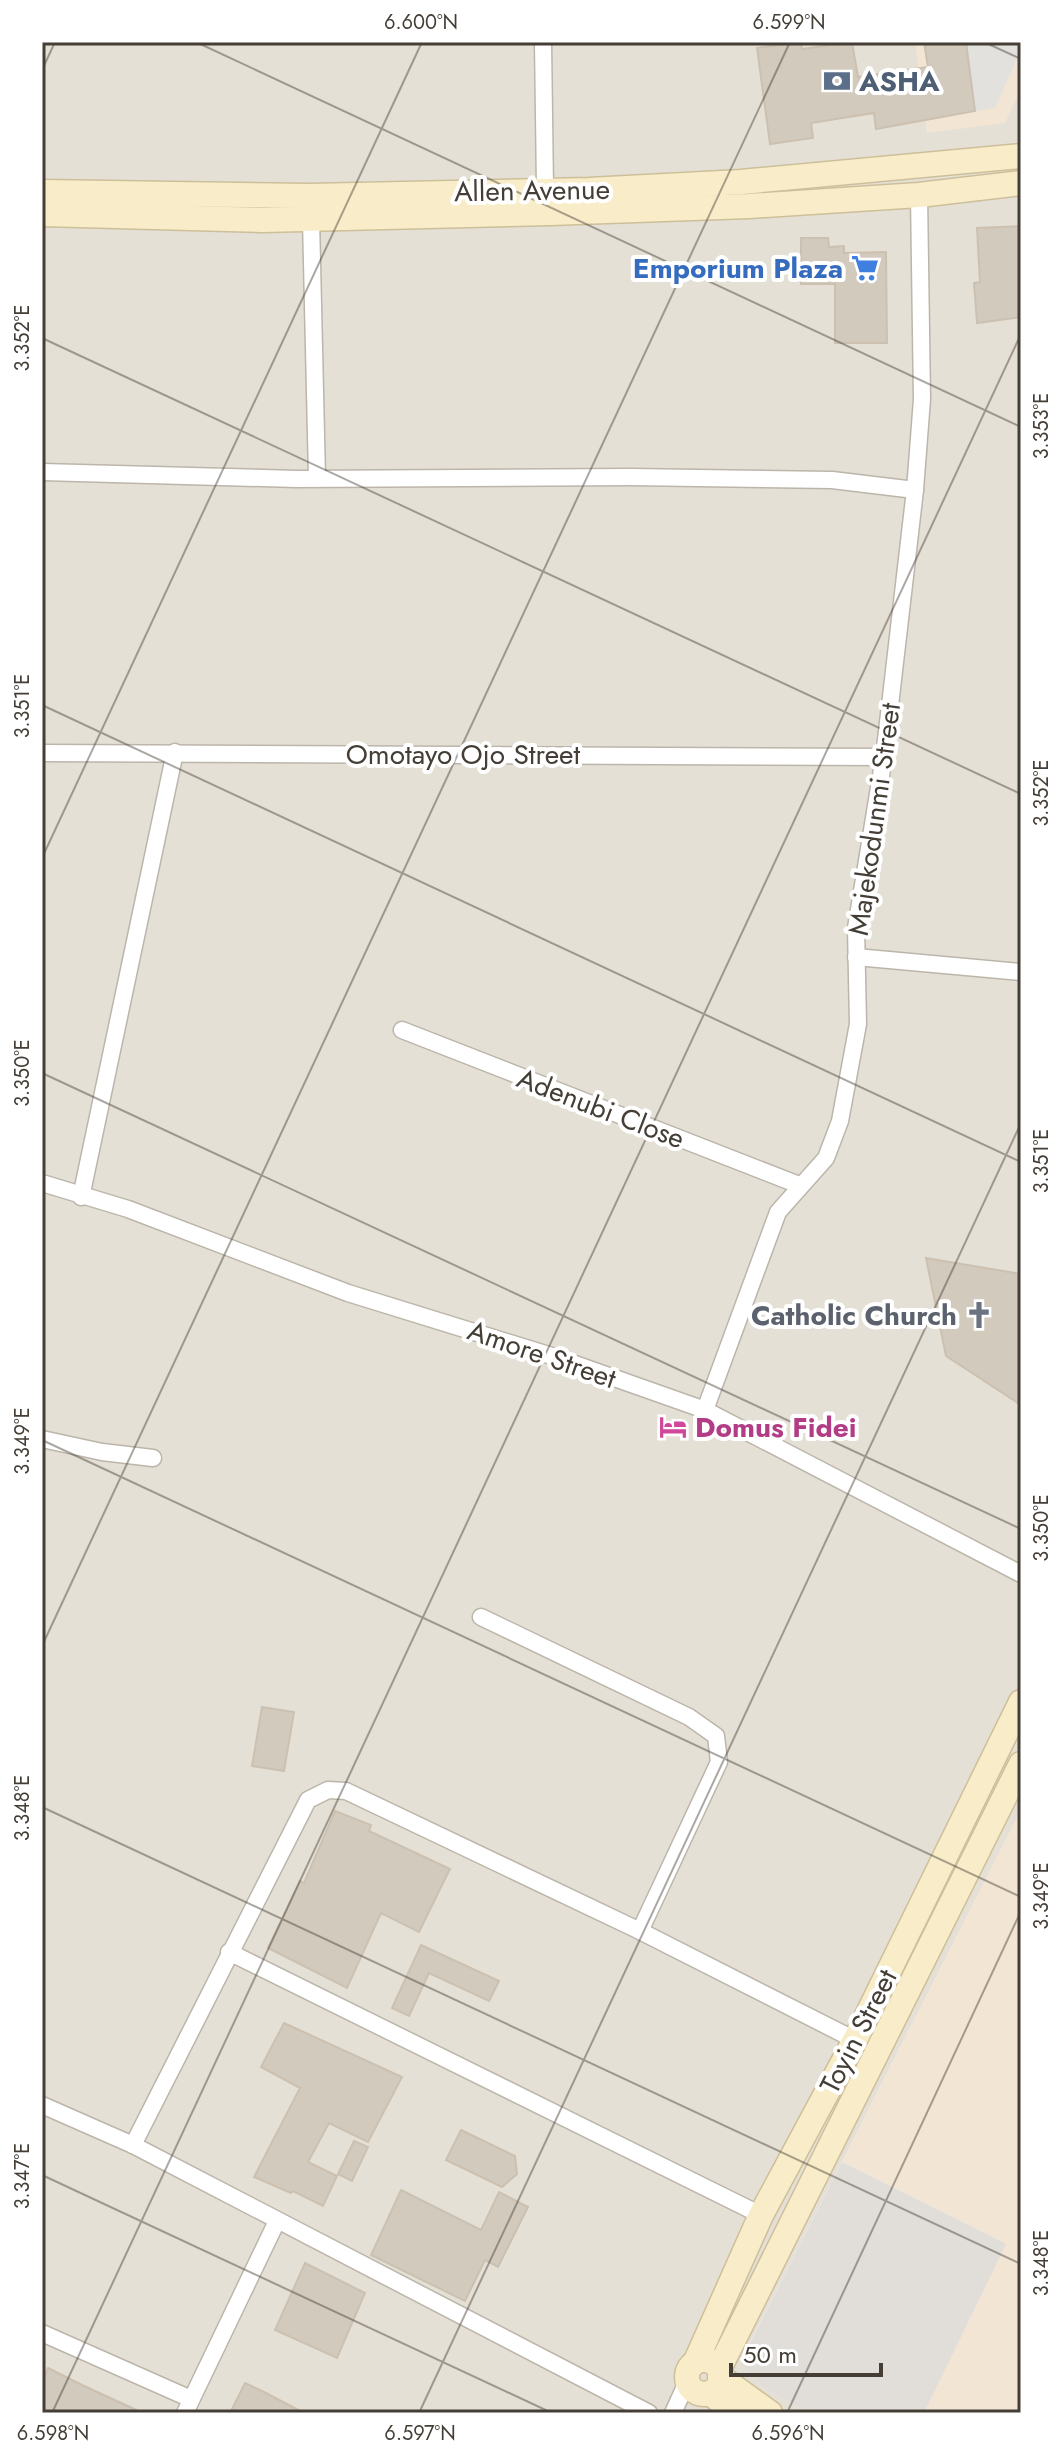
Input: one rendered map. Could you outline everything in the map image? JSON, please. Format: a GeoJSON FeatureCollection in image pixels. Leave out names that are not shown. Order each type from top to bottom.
{"type":"FeatureCollection","features":[{"type":"Feature","properties":{"kind":"main road","name":"Allen Avenue"},"geometry":{"type":"LineString","coordinates":[[42,192],[310,196],[589,190],[741,182],[1021,156]]}},
{"type":"Feature","properties":{"kind":"main road","name":"Allen Avenue"},"geometry":{"type":"LineString","coordinates":[[42,214],[262,220],[749,206],[919,195],[1021,183]]}},
{"type":"Feature","properties":{"kind":"main road","name":"Toyin Street"},"geometry":{"type":"LineString","coordinates":[[705,2379],[761,2215],[855,2040],[1021,1702]]}},
{"type":"Feature","properties":{"kind":"main road","name":"Toyin Street"},"geometry":{"type":"LineString","coordinates":[[705,2379],[1021,1764]]}},
{"type":"Feature","properties":{"kind":"main road"},"geometry":{"type":"LineString","coordinates":[[705,2379],[735,2413]]}},
{"type":"Feature","properties":{"kind":"main road"},"geometry":{"type":"LineString","coordinates":[[705,2379],[770,2413]]}},
{"type":"Feature","properties":{"kind":"street"},"geometry":{"type":"LineString","coordinates":[[543,42],[545,189]]}},
{"type":"Feature","properties":{"kind":"street","name":"Majekodunmi Street"},"geometry":{"type":"LineString","coordinates":[[705,1410],[778,1212],[826,1158],[840,1121],[858,1024],[856,928],[884,757],[915,490],[922,399],[919,195]]}},
{"type":"Feature","properties":{"kind":"street"},"geometry":{"type":"LineString","coordinates":[[311,219],[317,478]]}},
{"type":"Feature","properties":{"kind":"street"},"geometry":{"type":"LineString","coordinates":[[42,472],[317,478],[832,480],[915,490]]}},
{"type":"Feature","properties":{"kind":"street"},"geometry":{"type":"LineString","coordinates":[[81,1197],[175,752]]}},
{"type":"Feature","properties":{"kind":"street","name":"Omotayo Ojo Street"},"geometry":{"type":"LineString","coordinates":[[42,753],[884,757]]}},
{"type":"Feature","properties":{"kind":"street"},"geometry":{"type":"LineString","coordinates":[[856,957],[1021,972]]}},
{"type":"Feature","properties":{"kind":"street","name":"Adenubi Close"},"geometry":{"type":"LineString","coordinates":[[402,1030],[799,1185]]}},
{"type":"Feature","properties":{"kind":"street","name":"Amore Street"},"geometry":{"type":"LineString","coordinates":[[42,1183],[128,1209],[348,1293],[555,1357],[705,1410],[1021,1574]]}},
{"type":"Feature","properties":{"kind":"street"},"geometry":{"type":"LineString","coordinates":[[42,1439],[102,1452],[153,1458]]}},
{"type":"Feature","properties":{"kind":"street"},"geometry":{"type":"LineString","coordinates":[[481,1617],[689,1717],[716,1736],[719,1762],[640,1931]]}},
{"type":"Feature","properties":{"kind":"street"},"geometry":{"type":"LineString","coordinates":[[133,2145],[308,1800],[328,1790],[346,1791],[640,1931],[855,2040]]}},
{"type":"Feature","properties":{"kind":"street"},"geometry":{"type":"LineString","coordinates":[[229,1952],[761,2215]]}},
{"type":"Feature","properties":{"kind":"street"},"geometry":{"type":"LineString","coordinates":[[42,2105],[133,2145],[649,2413]]}},
{"type":"Feature","properties":{"kind":"street"},"geometry":{"type":"LineString","coordinates":[[42,2333],[188,2406],[277,2221]]}},
{"type":"Feature","properties":{"kind":"street","name":"Toyin Street"},"geometry":{"type":"LineString","coordinates":[[674,2413],[705,2379]]}},
{"type":"Feature","properties":{"kind":"shaded area"},"geometry":{"type":"Polygon","coordinates":[[[42,42],[1021,42],[1021,1810],[740,2362],[765,2389],[810,2413],[42,2413],[42,42]]]}},
{"type":"Feature","properties":{"kind":"shaded area"},"geometry":{"type":"Polygon","coordinates":[[[915,42],[1021,42],[1021,89],[1005,123],[927,133],[915,42]]]}},
{"type":"Feature","properties":{"kind":"shaded area"},"geometry":{"type":"Polygon","coordinates":[[[966,42],[1021,42],[1021,50],[995,108],[975,111],[966,42]]]}},
{"type":"Feature","properties":{"kind":"shaded area"},"geometry":{"type":"Polygon","coordinates":[[[1021,1810],[1021,2413],[924,2413],[1005,2244],[842,2162],[1021,1810]]]}},
{"type":"Feature","properties":{"kind":"shaded area"},"geometry":{"type":"Polygon","coordinates":[[[842,2162],[1006,2244],[924,2413],[810,2413],[765,2389],[740,2363],[842,2162]]]}},
{"type":"Feature","properties":{"kind":"building"},"geometry":{"type":"Polygon","coordinates":[[[801,42],[802,49],[852,42],[858,77],[928,67],[924,42],[966,42],[975,111],[876,129],[874,113],[811,123],[813,138],[770,144],[757,48],[801,42]]]}},
{"type":"Feature","properties":{"kind":"building"},"geometry":{"type":"Polygon","coordinates":[[[1021,226],[1021,317],[977,323],[974,283],[980,282],[977,228],[1021,226]]]}},
{"type":"Feature","properties":{"kind":"building"},"geometry":{"type":"Polygon","coordinates":[[[801,238],[828,238],[829,247],[844,246],[844,253],[886,252],[887,343],[835,343],[835,284],[801,284],[801,238]]]}},
{"type":"Feature","properties":{"kind":"building","name":"Catholic Church"},"geometry":{"type":"Polygon","coordinates":[[[926,1258],[1021,1274],[1021,1405],[946,1356],[926,1258]]]}},
{"type":"Feature","properties":{"kind":"building"},"geometry":{"type":"Polygon","coordinates":[[[262,1707],[294,1712],[284,1771],[252,1766],[262,1707]]]}},
{"type":"Feature","properties":{"kind":"building"},"geometry":{"type":"Polygon","coordinates":[[[335,1811],[371,1825],[369,1831],[450,1869],[419,1932],[381,1913],[347,1988],[268,1948],[300,1881],[304,1883],[335,1811]]]}},
{"type":"Feature","properties":{"kind":"building"},"geometry":{"type":"Polygon","coordinates":[[[421,1945],[499,1981],[489,2001],[429,1973],[409,2016],[392,2008],[421,1945]]]}},
{"type":"Feature","properties":{"kind":"building"},"geometry":{"type":"Polygon","coordinates":[[[284,2023],[402,2077],[368,2142],[329,2123],[308,2162],[337,2176],[323,2206],[254,2177],[300,2088],[261,2067],[284,2023]]]}},
{"type":"Feature","properties":{"kind":"building"},"geometry":{"type":"Polygon","coordinates":[[[461,2130],[515,2156],[517,2174],[502,2187],[446,2160],[461,2130]]]}},
{"type":"Feature","properties":{"kind":"building"},"geometry":{"type":"Polygon","coordinates":[[[354,2141],[368,2147],[352,2181],[338,2174],[354,2141]]]}},
{"type":"Feature","properties":{"kind":"building"},"geometry":{"type":"Polygon","coordinates":[[[401,2190],[481,2230],[499,2192],[528,2207],[498,2267],[485,2260],[465,2301],[371,2255],[401,2190]]]}},
{"type":"Feature","properties":{"kind":"building"},"geometry":{"type":"Polygon","coordinates":[[[305,2263],[365,2293],[337,2358],[275,2330],[305,2263]]]}},
{"type":"Feature","properties":{"kind":"building"},"geometry":{"type":"Polygon","coordinates":[[[48,2368],[143,2413],[42,2413],[42,2381],[48,2368]]]}},
{"type":"Feature","properties":{"kind":"building"},"geometry":{"type":"Polygon","coordinates":[[[245,2383],[262,2391],[304,2413],[230,2413],[245,2383]]]}},
{"type":"Feature","properties":{"kind":"place","name":"ASHA"},"geometry":{"type":"Point","coordinates":[837,81]}},
{"type":"Feature","properties":{"kind":"place","name":"Emporium Plaza"},"geometry":{"type":"Point","coordinates":[865,268]}},
{"type":"Feature","properties":{"kind":"place","name":"Catholic Church"},"geometry":{"type":"Point","coordinates":[979,1315]}},
{"type":"Feature","properties":{"kind":"place","name":"Domus Fidei"},"geometry":{"type":"Point","coordinates":[673,1427]}}]}
